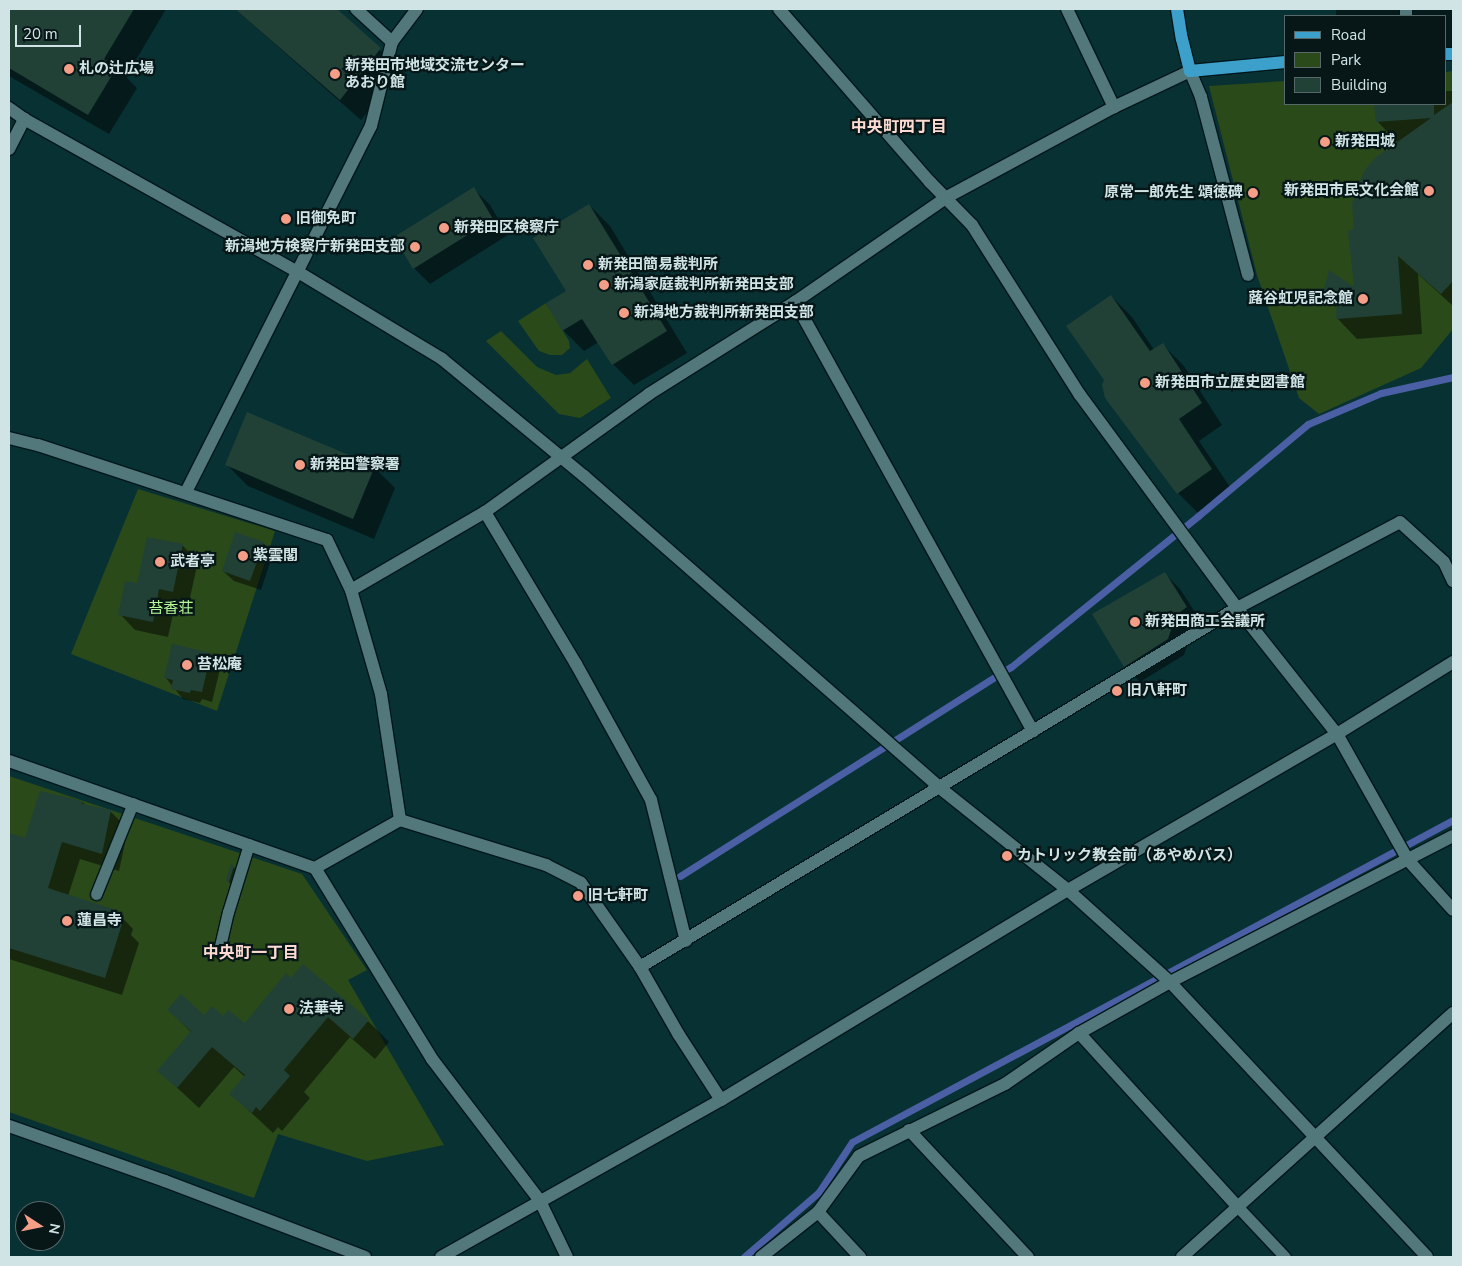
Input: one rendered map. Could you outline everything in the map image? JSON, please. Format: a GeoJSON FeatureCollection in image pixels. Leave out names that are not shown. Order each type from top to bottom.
{"type":"FeatureCollection","features":[{"type":"Feature","properties":{"kind":"main road"},"geometry":{"type":"LineString","coordinates":[[1177,9],[1190,70],[1284,62]]}},
{"type":"Feature","properties":{"kind":"street"},"geometry":{"type":"LineString","coordinates":[[356,9],[392,42]]}},
{"type":"Feature","properties":{"kind":"street"},"geometry":{"type":"LineString","coordinates":[[186,492],[371,126],[392,42],[417,9]]}},
{"type":"Feature","properties":{"kind":"street"},"geometry":{"type":"LineString","coordinates":[[780,9],[930,182],[972,225],[1080,395],[1237,608],[1337,734],[1408,860],[1453,910]]}},
{"type":"Feature","properties":{"kind":"street"},"geometry":{"type":"LineString","coordinates":[[1068,9],[1114,107]]}},
{"type":"Feature","properties":{"kind":"street"},"geometry":{"type":"LineString","coordinates":[[351,590],[485,512],[649,394],[795,302],[946,197],[1114,107],[1190,70],[1201,97],[1248,275]]}},
{"type":"Feature","properties":{"kind":"street"},"geometry":{"type":"LineString","coordinates":[[9,108],[24,119],[298,272],[442,359],[562,457],[940,788],[1068,890],[1170,982],[1427,1257]]}},
{"type":"Feature","properties":{"kind":"street"},"geometry":{"type":"LineString","coordinates":[[9,150],[24,119]]}},
{"type":"Feature","properties":{"kind":"street"},"geometry":{"type":"LineString","coordinates":[[795,302],[1032,731]]}},
{"type":"Feature","properties":{"kind":"street"},"geometry":{"type":"LineString","coordinates":[[9,438],[186,492],[327,540],[351,590],[381,694],[400,820]]}},
{"type":"Feature","properties":{"kind":"street"},"geometry":{"type":"LineString","coordinates":[[485,512],[576,664],[651,800],[686,941]]}},
{"type":"Feature","properties":{"kind":"street"},"geometry":{"type":"LineString","coordinates":[[640,967],[1237,608],[1400,522],[1449,561],[1453,581]]}},
{"type":"Feature","properties":{"kind":"street"},"geometry":{"type":"LineString","coordinates":[[441,1257],[721,1100],[1068,890],[1337,734],[1453,662]]}},
{"type":"Feature","properties":{"kind":"street"},"geometry":{"type":"LineString","coordinates":[[9,761],[315,868],[432,1059],[540,1202],[567,1257]]}},
{"type":"Feature","properties":{"kind":"street"},"geometry":{"type":"LineString","coordinates":[[315,868],[400,820],[546,865],[581,883],[640,967],[679,1035],[721,1100]]}},
{"type":"Feature","properties":{"kind":"street"},"geometry":{"type":"LineString","coordinates":[[762,1257],[818,1212],[859,1156],[1005,1084],[1079,1033],[1170,982],[1453,836]]}},
{"type":"Feature","properties":{"kind":"street"},"geometry":{"type":"LineString","coordinates":[[1182,1257],[1314,1136],[1384,1077],[1453,1013]]}},
{"type":"Feature","properties":{"kind":"street"},"geometry":{"type":"LineString","coordinates":[[1079,1033],[1237,1206]]}},
{"type":"Feature","properties":{"kind":"street"},"geometry":{"type":"LineString","coordinates":[[9,1126],[156,1178],[365,1257]]}},
{"type":"Feature","properties":{"kind":"street"},"geometry":{"type":"LineString","coordinates":[[909,1130],[1028,1257]]}},
{"type":"Feature","properties":{"kind":"street"},"geometry":{"type":"LineString","coordinates":[[818,1212],[860,1257]]}},
{"type":"Feature","properties":{"kind":"lane"},"geometry":{"type":"LineString","coordinates":[[96,894],[133,803]]}},
{"type":"Feature","properties":{"kind":"lane"},"geometry":{"type":"LineString","coordinates":[[220,946],[228,912],[249,844]]}},
{"type":"Feature","properties":{"kind":"lane"},"geometry":{"type":"LineString","coordinates":[[1237,1206],[1285,1257]]}},
{"type":"Feature","properties":{"kind":"green space"},"geometry":{"type":"Polygon","coordinates":[[[1453,71],[1453,329],[1421,368],[1319,414],[1299,398],[1257,275],[1209,86],[1284,81],[1284,105],[1447,105],[1447,72],[1453,71]]]}},
{"type":"Feature","properties":{"kind":"green space"},"geometry":{"type":"Polygon","coordinates":[[[546,303],[569,341],[570,348],[562,355],[550,355],[539,351],[518,321],[546,303]]]}},
{"type":"Feature","properties":{"kind":"green space"},"geometry":{"type":"Polygon","coordinates":[[[501,331],[537,367],[556,375],[570,373],[587,359],[611,398],[580,418],[559,414],[486,341],[501,331]]]}},
{"type":"Feature","properties":{"kind":"green space","name":"苔香荘"},"geometry":{"type":"Polygon","coordinates":[[[138,489],[275,531],[217,711],[71,654],[138,489]]]}},
{"type":"Feature","properties":{"kind":"green space"},"geometry":{"type":"Polygon","coordinates":[[[9,776],[302,874],[367,970],[348,980],[444,1145],[367,1161],[278,1134],[254,1198],[9,1112],[9,776]]]}},
{"type":"Feature","properties":{"kind":"building"},"geometry":{"type":"Polygon","coordinates":[[[9,9],[134,9],[104,59],[117,67],[88,115],[9,68],[9,9]]]}},
{"type":"Feature","properties":{"kind":"building","name":"新発田市地域交流センター あおり館"},"geometry":{"type":"Polygon","coordinates":[[[235,9],[337,9],[381,48],[340,100],[235,9]]]}},
{"type":"Feature","properties":{"kind":"building"},"geometry":{"type":"Polygon","coordinates":[[[1453,102],[1453,281],[1441,294],[1398,256],[1402,314],[1336,319],[1337,297],[1323,293],[1329,270],[1354,287],[1348,231],[1354,229],[1352,204],[1365,170],[1375,158],[1431,118],[1376,122],[1374,105],[1434,105],[1434,115],[1453,102]]]}},
{"type":"Feature","properties":{"kind":"building","name":"新発田区検察庁"},"geometry":{"type":"Polygon","coordinates":[[[474,187],[493,219],[413,269],[394,237],[474,187]]]}},
{"type":"Feature","properties":{"kind":"building","name":"新発田簡易裁判所"},"geometry":{"type":"Polygon","coordinates":[[[589,204],[667,331],[612,365],[582,319],[562,331],[546,303],[566,291],[533,238],[589,204]]]}},
{"type":"Feature","properties":{"kind":"building"},"geometry":{"type":"Polygon","coordinates":[[[1111,295],[1150,351],[1163,343],[1202,403],[1179,419],[1212,469],[1177,494],[1105,398],[1102,385],[1104,380],[1066,326],[1111,295]]]}},
{"type":"Feature","properties":{"kind":"building","name":"新発田警察署"},"geometry":{"type":"Polygon","coordinates":[[[247,412],[375,466],[353,519],[225,465],[247,412]]]}},
{"type":"Feature","properties":{"kind":"building","name":"紫雲閣"},"geometry":{"type":"Polygon","coordinates":[[[235,532],[264,542],[250,581],[222,571],[235,532]]]}},
{"type":"Feature","properties":{"kind":"building","name":"武者亭"},"geometry":{"type":"Polygon","coordinates":[[[147,537],[183,544],[173,592],[159,589],[153,622],[118,615],[125,581],[137,583],[147,537]]]}},
{"type":"Feature","properties":{"kind":"building","name":"新発田商工会議所"},"geometry":{"type":"Polygon","coordinates":[[[1165,572],[1187,607],[1176,615],[1168,639],[1124,667],[1092,614],[1165,572]]]}},
{"type":"Feature","properties":{"kind":"building","name":"苔松庵"},"geometry":{"type":"Polygon","coordinates":[[[172,644],[211,653],[202,692],[191,690],[190,693],[171,689],[173,680],[164,678],[172,644]]]}},
{"type":"Feature","properties":{"kind":"building"},"geometry":{"type":"Polygon","coordinates":[[[40,791],[82,801],[82,804],[111,810],[102,854],[62,842],[48,888],[116,910],[113,921],[122,924],[105,978],[9,948],[9,833],[25,838],[40,791]]]}},
{"type":"Feature","properties":{"kind":"building"},"geometry":{"type":"Polygon","coordinates":[[[231,864],[234,866],[229,882],[226,881],[231,864]]]}},
{"type":"Feature","properties":{"kind":"building"},"geometry":{"type":"Polygon","coordinates":[[[303,964],[369,1020],[353,1039],[328,1017],[284,1070],[290,1076],[260,1111],[256,1107],[252,1113],[229,1094],[245,1075],[212,1047],[177,1088],[157,1071],[191,1031],[167,1010],[181,994],[204,1015],[212,1006],[223,1016],[228,1010],[245,1023],[286,973],[291,978],[303,964]]]}},
{"type":"Feature","properties":{"kind":"waterway"},"geometry":{"type":"LineString","coordinates":[[680,876],[1011,667],[1198,516],[1308,424],[1381,393],[1453,377]]}},
{"type":"Feature","properties":{"kind":"waterway"},"geometry":{"type":"LineString","coordinates":[[744,1257],[819,1192],[852,1142],[1453,820]]}},
{"type":"Feature","properties":{"kind":"place","name":"札の辻広場"},"geometry":{"type":"Point","coordinates":[69,69]}},
{"type":"Feature","properties":{"kind":"place","name":"新発田市地域交流センター あおり館"},"geometry":{"type":"Point","coordinates":[335,74]}},
{"type":"Feature","properties":{"kind":"place","name":"新発田城"},"geometry":{"type":"Point","coordinates":[1325,142]}},
{"type":"Feature","properties":{"kind":"place","name":"新発田市民文化会館"},"geometry":{"type":"Point","coordinates":[1429,191]}},
{"type":"Feature","properties":{"kind":"place","name":"原常一郎先生 頌徳碑"},"geometry":{"type":"Point","coordinates":[1253,193]}},
{"type":"Feature","properties":{"kind":"place","name":"旧御免町"},"geometry":{"type":"Point","coordinates":[286,219]}},
{"type":"Feature","properties":{"kind":"place","name":"新発田区検察庁"},"geometry":{"type":"Point","coordinates":[444,228]}},
{"type":"Feature","properties":{"kind":"place","name":"新潟地方検察庁新発田支部"},"geometry":{"type":"Point","coordinates":[415,247]}},
{"type":"Feature","properties":{"kind":"place","name":"新発田簡易裁判所"},"geometry":{"type":"Point","coordinates":[588,265]}},
{"type":"Feature","properties":{"kind":"place","name":"新潟家庭裁判所新発田支部"},"geometry":{"type":"Point","coordinates":[604,285]}},
{"type":"Feature","properties":{"kind":"place","name":"蕗谷虹児記念館"},"geometry":{"type":"Point","coordinates":[1363,299]}},
{"type":"Feature","properties":{"kind":"place","name":"新潟地方裁判所新発田支部"},"geometry":{"type":"Point","coordinates":[624,313]}},
{"type":"Feature","properties":{"kind":"place","name":"新発田市立歴史図書館"},"geometry":{"type":"Point","coordinates":[1145,383]}},
{"type":"Feature","properties":{"kind":"place","name":"新発田警察署"},"geometry":{"type":"Point","coordinates":[300,465]}},
{"type":"Feature","properties":{"kind":"place","name":"紫雲閣"},"geometry":{"type":"Point","coordinates":[243,556]}},
{"type":"Feature","properties":{"kind":"place","name":"武者亭"},"geometry":{"type":"Point","coordinates":[160,562]}},
{"type":"Feature","properties":{"kind":"place","name":"新発田商工会議所"},"geometry":{"type":"Point","coordinates":[1135,622]}},
{"type":"Feature","properties":{"kind":"place","name":"苔松庵"},"geometry":{"type":"Point","coordinates":[187,665]}},
{"type":"Feature","properties":{"kind":"place","name":"旧八軒町"},"geometry":{"type":"Point","coordinates":[1117,691]}},
{"type":"Feature","properties":{"kind":"place","name":"カトリック教会前（あやめバス）"},"geometry":{"type":"Point","coordinates":[1007,856]}},
{"type":"Feature","properties":{"kind":"place","name":"旧七軒町"},"geometry":{"type":"Point","coordinates":[578,896]}},
{"type":"Feature","properties":{"kind":"place","name":"蓮昌寺"},"geometry":{"type":"Point","coordinates":[67,921]}},
{"type":"Feature","properties":{"kind":"place","name":"法華寺"},"geometry":{"type":"Point","coordinates":[289,1009]}},
{"type":"Feature","properties":{"kind":"district","name":"中央町四丁目"},"geometry":{"type":"Point","coordinates":[899,127]}},
{"type":"Feature","properties":{"kind":"district","name":"中央町一丁目"},"geometry":{"type":"Point","coordinates":[251,953]}}]}
